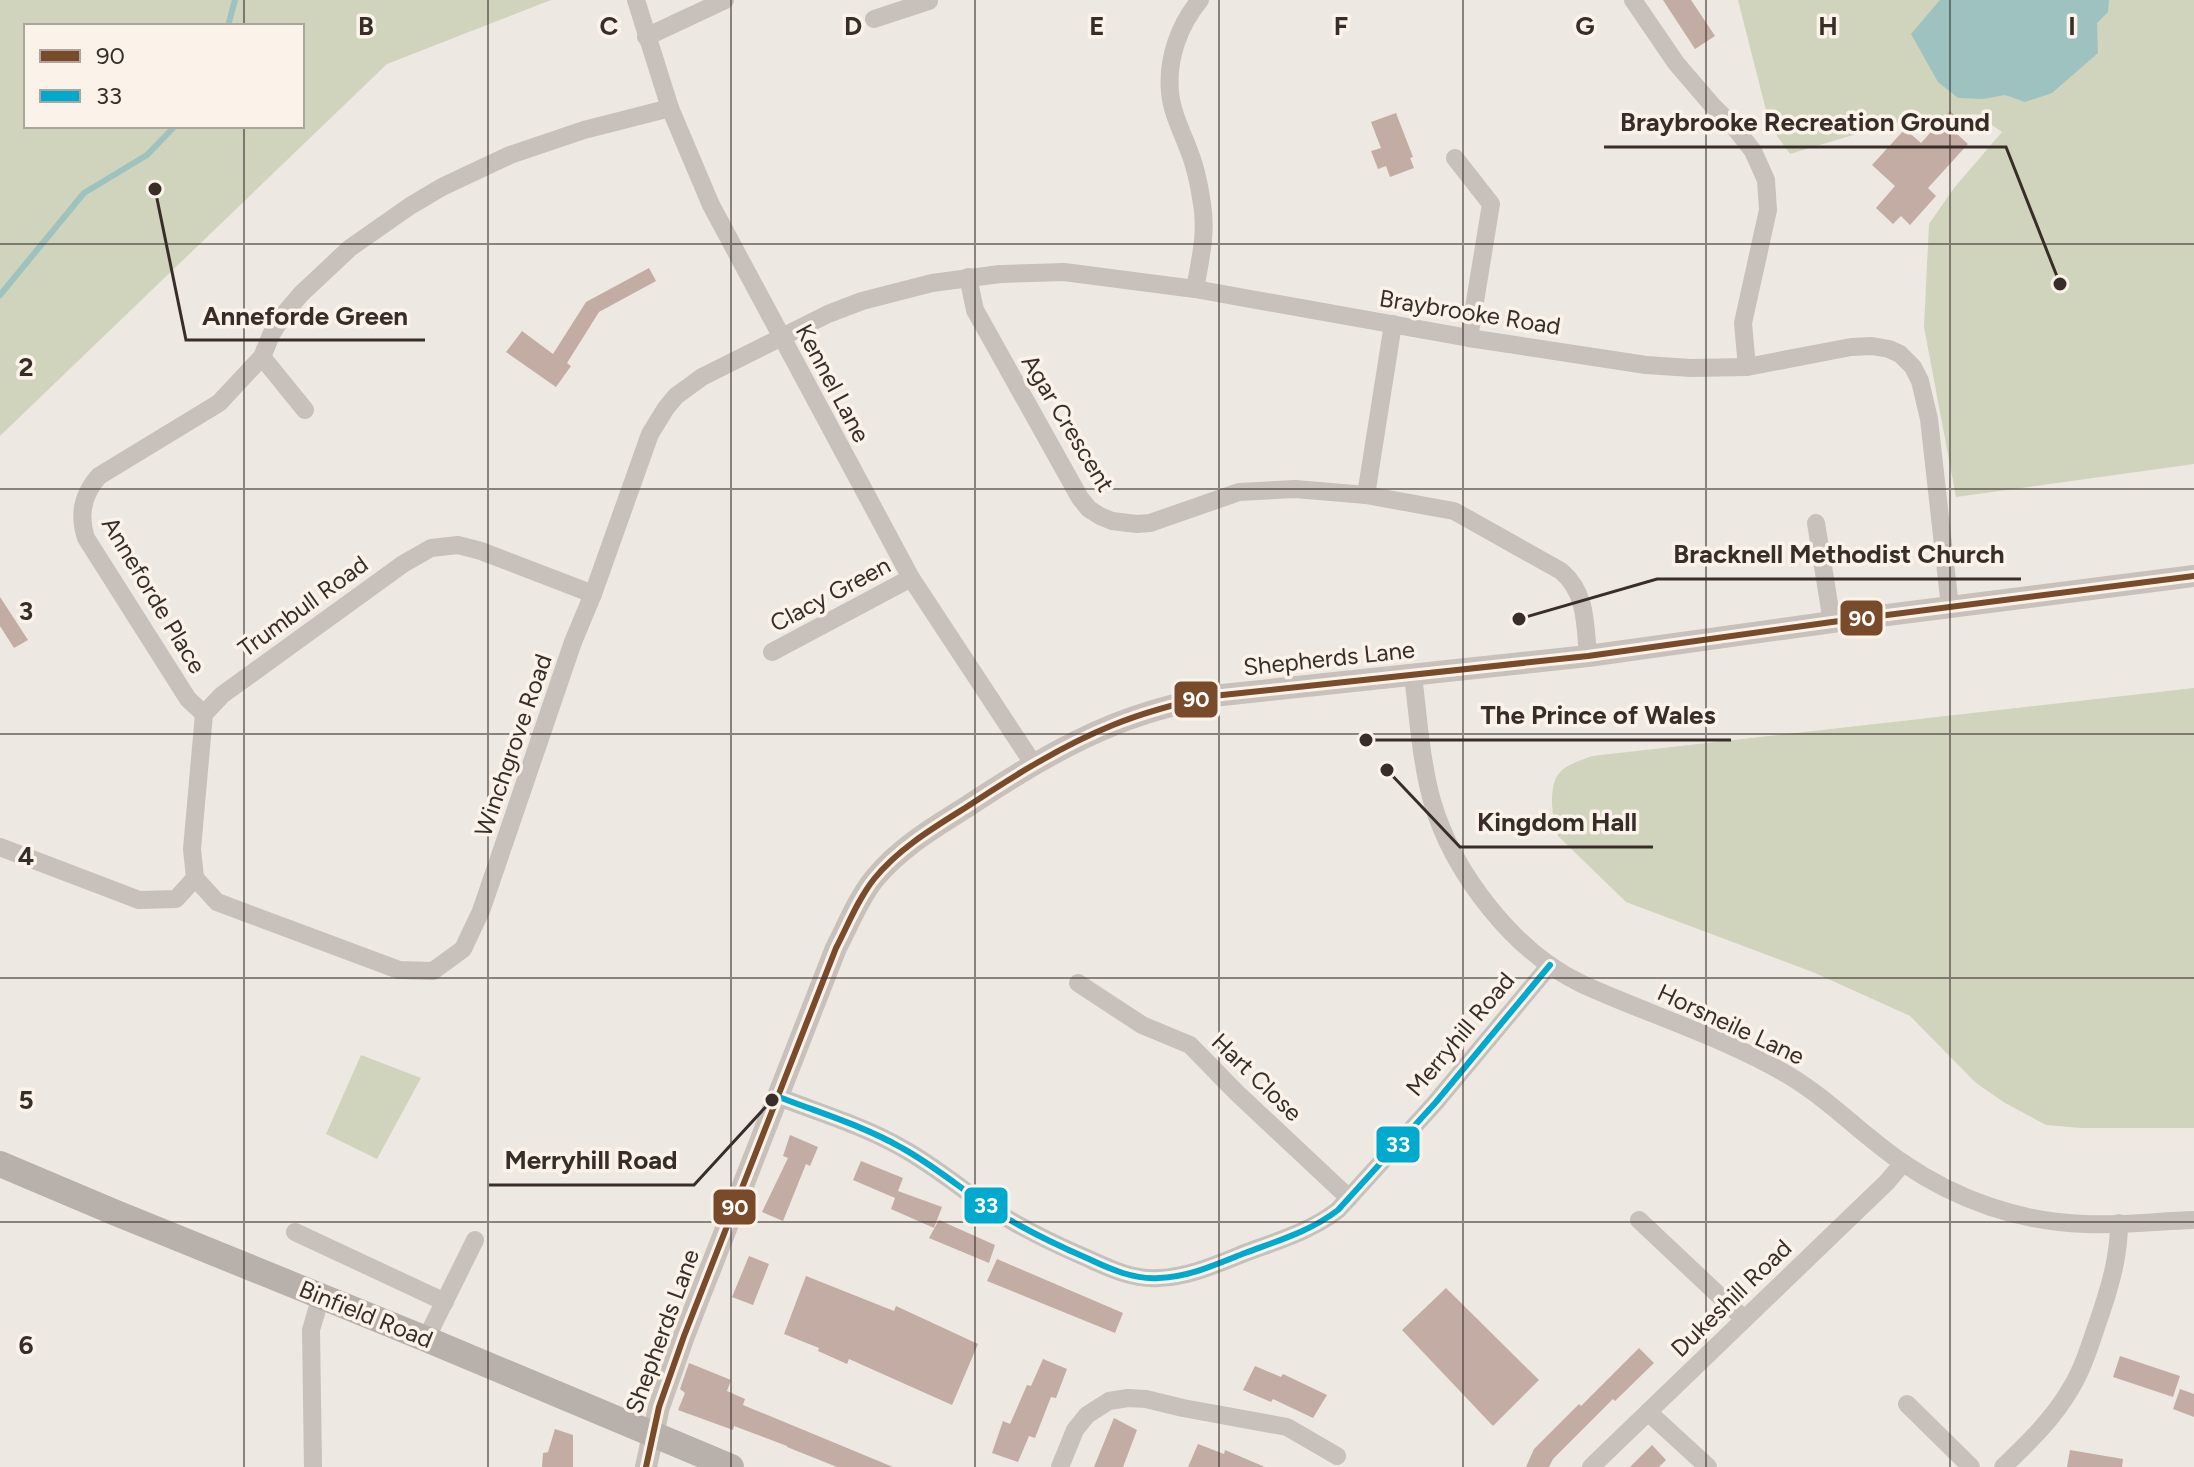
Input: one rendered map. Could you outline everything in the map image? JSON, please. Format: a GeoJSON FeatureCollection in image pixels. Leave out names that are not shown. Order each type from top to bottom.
{"type":"FeatureCollection","features":[{"type":"Feature","properties":{"kind":"main road","name":"Binfield Road"},"geometry":{"type":"LineString","coordinates":[[0,1164],[731,1467]]}},
{"type":"Feature","properties":{"kind":"street","name":"Kennel Lane"},"geometry":{"type":"LineString","coordinates":[[636,0],[670,108],[711,205],[911,578],[1034,765]]}},
{"type":"Feature","properties":{"kind":"street"},"geometry":{"type":"LineString","coordinates":[[646,37],[725,0]]}},
{"type":"Feature","properties":{"kind":"street"},"geometry":{"type":"LineString","coordinates":[[1195,289],[1205,237],[1203,206],[1194,163],[1170,94],[1170,75],[1178,36],[1200,0]]}},
{"type":"Feature","properties":{"kind":"street"},"geometry":{"type":"LineString","coordinates":[[1633,0],[1676,63],[1753,151],[1766,180],[1768,210],[1743,323],[1747,367]]}},
{"type":"Feature","properties":{"kind":"street"},"geometry":{"type":"LineString","coordinates":[[874,19],[899,5],[929,1]]}},
{"type":"Feature","properties":{"kind":"street","name":"Anneforde Place"},"geometry":{"type":"LineString","coordinates":[[204,714],[188,699],[86,538],[82,527],[82,505],[99,476],[219,403],[262,357],[284,314],[301,294],[350,248],[410,206],[474,171],[522,150],[670,108]]}},
{"type":"Feature","properties":{"kind":"street"},"geometry":{"type":"LineString","coordinates":[[1455,158],[1491,204],[1469,338]]}},
{"type":"Feature","properties":{"kind":"street","name":"Braybrooke Road"},"geometry":{"type":"LineString","coordinates":[[781,337],[862,301],[920,286],[968,277],[1064,272],[1195,289],[1469,338],[1646,365],[1747,367],[1851,347],[1872,346],[1900,354],[1913,367],[1920,381],[1929,419],[1950,607]]}},
{"type":"Feature","properties":{"kind":"street","name":"Agar Crescent"},"geometry":{"type":"LineString","coordinates":[[968,277],[975,310],[1080,498],[1100,516],[1124,524],[1150,523],[1239,492],[1295,489],[1366,495],[1454,511],[1569,578],[1581,597],[1588,656]]}},
{"type":"Feature","properties":{"kind":"street"},"geometry":{"type":"LineString","coordinates":[[1366,495],[1393,324]]}},
{"type":"Feature","properties":{"kind":"street","name":"Winchgrove Road"},"geometry":{"type":"LineString","coordinates":[[195,878],[217,902],[399,970],[433,971],[463,949],[481,911],[573,642],[650,434],[676,396],[702,377],[781,337]]}},
{"type":"Feature","properties":{"kind":"street"},"geometry":{"type":"LineString","coordinates":[[262,357],[305,410]]}},
{"type":"Feature","properties":{"kind":"street"},"geometry":{"type":"LineString","coordinates":[[1816,523],[1832,622]]}},
{"type":"Feature","properties":{"kind":"street","name":"Trumbull Road"},"geometry":{"type":"LineString","coordinates":[[204,714],[222,695],[403,564],[431,548],[458,545],[481,551],[593,594]]}},
{"type":"Feature","properties":{"kind":"street","name":"Shepherds Lane"},"geometry":{"type":"LineString","coordinates":[[646,1467],[659,1407],[684,1336],[836,948],[855,911],[874,879],[893,859],[931,829],[1034,765],[1114,724],[1213,696],[1588,656],[2194,576]]}},
{"type":"Feature","properties":{"kind":"street","name":"Clacy Green"},"geometry":{"type":"LineString","coordinates":[[772,652],[911,578]]}},
{"type":"Feature","properties":{"kind":"street","name":"Horsneile Lane"},"geometry":{"type":"LineString","coordinates":[[1413,675],[1429,785],[1441,827],[1464,870],[1497,916],[1550,965],[1579,982],[1752,1055],[1827,1102],[1903,1163],[1957,1194],[2009,1213],[2060,1222],[2088,1224],[2194,1220]]}},
{"type":"Feature","properties":{"kind":"street"},"geometry":{"type":"LineString","coordinates":[[0,847],[139,900],[176,899],[195,878],[192,849],[204,714]]}},
{"type":"Feature","properties":{"kind":"street","name":"Merryhill Road"},"geometry":{"type":"LineString","coordinates":[[779,1097],[900,1147],[986,1205],[1053,1244],[1130,1275],[1155,1279],[1184,1275],[1284,1239],[1325,1220],[1349,1198],[1436,1102],[1550,965]]}},
{"type":"Feature","properties":{"kind":"street","name":"Hart Close"},"geometry":{"type":"LineString","coordinates":[[1078,983],[1142,1025],[1190,1045],[1349,1198]]}},
{"type":"Feature","properties":{"kind":"street","name":"Dukeshill Road"},"geometry":{"type":"LineString","coordinates":[[1591,1467],[1887,1182],[1903,1163]]}},
{"type":"Feature","properties":{"kind":"street"},"geometry":{"type":"LineString","coordinates":[[1639,1220],[1744,1319]]}},
{"type":"Feature","properties":{"kind":"street"},"geometry":{"type":"LineString","coordinates":[[2003,1467],[2053,1416],[2078,1374],[2112,1279],[2119,1223]]}},
{"type":"Feature","properties":{"kind":"street"},"geometry":{"type":"LineString","coordinates":[[295,1232],[445,1302]]}},
{"type":"Feature","properties":{"kind":"street"},"geometry":{"type":"LineString","coordinates":[[426,1339],[475,1240]]}},
{"type":"Feature","properties":{"kind":"street"},"geometry":{"type":"LineString","coordinates":[[313,1467],[311,1330],[321,1296]]}},
{"type":"Feature","properties":{"kind":"street"},"geometry":{"type":"LineString","coordinates":[[1060,1467],[1075,1430],[1087,1415],[1109,1401],[1128,1398],[1287,1427],[1337,1456]]}},
{"type":"Feature","properties":{"kind":"street"},"geometry":{"type":"LineString","coordinates":[[1907,1404],[1971,1467]]}},
{"type":"Feature","properties":{"kind":"street"},"geometry":{"type":"LineString","coordinates":[[1648,1412],[1708,1467]]}},
{"type":"Feature","properties":{"kind":"green space"},"geometry":{"type":"Polygon","coordinates":[[[0,0],[551,0],[387,64],[0,436],[0,0]]]}},
{"type":"Feature","properties":{"kind":"green space"},"geometry":{"type":"Polygon","coordinates":[[[1738,0],[2194,0],[2194,464],[1956,497],[1924,327],[1929,224],[1954,188],[2002,132],[1976,114],[1893,123],[1790,154],[1770,126],[1738,0]]]}},
{"type":"Feature","properties":{"kind":"green space"},"geometry":{"type":"Polygon","coordinates":[[[2194,688],[2194,1128],[2046,1125],[1976,1083],[1910,1016],[1815,973],[1626,902],[1558,836],[1554,824],[1552,793],[1557,777],[1566,767],[1592,756],[2194,688]]]}},
{"type":"Feature","properties":{"kind":"green space"},"geometry":{"type":"Polygon","coordinates":[[[361,1055],[421,1078],[377,1159],[326,1134],[361,1055]]]}},
{"type":"Feature","properties":{"kind":"water"},"geometry":{"type":"Polygon","coordinates":[[[1940,0],[2109,0],[2108,12],[2097,23],[2098,53],[2052,93],[2025,102],[2005,95],[1983,99],[1958,98],[1938,82],[1911,34],[1940,0]]]}},
{"type":"Feature","properties":{"kind":"building"},"geometry":{"type":"Polygon","coordinates":[[[1663,0],[1691,0],[1715,36],[1695,49],[1663,0]]]}},
{"type":"Feature","properties":{"kind":"building"},"geometry":{"type":"Polygon","coordinates":[[[1950,111],[1965,124],[1957,134],[1968,144],[1928,188],[1936,196],[1910,225],[1901,216],[1893,224],[1876,208],[1895,186],[1872,165],[1905,129],[1921,143],[1950,111]]]}},
{"type":"Feature","properties":{"kind":"building"},"geometry":{"type":"Polygon","coordinates":[[[1396,113],[1413,157],[1410,158],[1414,168],[1390,177],[1386,166],[1378,169],[1371,151],[1381,148],[1371,122],[1396,113]]]}},
{"type":"Feature","properties":{"kind":"building"},"geometry":{"type":"Polygon","coordinates":[[[649,268],[656,281],[599,312],[567,363],[571,366],[556,387],[506,352],[522,331],[553,354],[586,302],[649,268]]]}},
{"type":"Feature","properties":{"kind":"building"},"geometry":{"type":"Polygon","coordinates":[[[0,597],[28,640],[14,648],[0,626],[0,597]]]}},
{"type":"Feature","properties":{"kind":"building"},"geometry":{"type":"Polygon","coordinates":[[[790,1135],[818,1147],[810,1166],[806,1164],[783,1221],[762,1212],[788,1158],[783,1156],[790,1135]]]}},
{"type":"Feature","properties":{"kind":"building"},"geometry":{"type":"Polygon","coordinates":[[[861,1161],[903,1178],[898,1191],[942,1207],[934,1228],[891,1209],[895,1198],[853,1180],[861,1161]]]}},
{"type":"Feature","properties":{"kind":"building"},"geometry":{"type":"Polygon","coordinates":[[[939,1220],[995,1245],[989,1263],[929,1238],[939,1220]]]}},
{"type":"Feature","properties":{"kind":"building"},"geometry":{"type":"Polygon","coordinates":[[[749,1256],[769,1264],[753,1305],[732,1297],[749,1256]]]}},
{"type":"Feature","properties":{"kind":"building"},"geometry":{"type":"Polygon","coordinates":[[[997,1259],[1123,1313],[1115,1333],[987,1281],[997,1259]]]}},
{"type":"Feature","properties":{"kind":"building"},"geometry":{"type":"Polygon","coordinates":[[[806,1276],[894,1311],[896,1306],[978,1344],[952,1405],[849,1359],[847,1364],[818,1351],[819,1348],[784,1334],[806,1276]]]}},
{"type":"Feature","properties":{"kind":"building"},"geometry":{"type":"Polygon","coordinates":[[[1446,1288],[1539,1380],[1493,1426],[1402,1330],[1446,1288]]]}},
{"type":"Feature","properties":{"kind":"building"},"geometry":{"type":"Polygon","coordinates":[[[1639,1348],[1654,1363],[1615,1401],[1613,1399],[1553,1459],[1549,1467],[1526,1467],[1534,1449],[1639,1348]]]}},
{"type":"Feature","properties":{"kind":"building"},"geometry":{"type":"Polygon","coordinates":[[[2120,1356],[2180,1376],[2173,1397],[2113,1377],[2120,1356]]]}},
{"type":"Feature","properties":{"kind":"building"},"geometry":{"type":"Polygon","coordinates":[[[1043,1359],[1067,1369],[1056,1398],[1051,1397],[1035,1438],[1029,1436],[1018,1462],[992,1453],[1003,1421],[1010,1424],[1027,1385],[1031,1386],[1043,1359]]]}},
{"type":"Feature","properties":{"kind":"building"},"geometry":{"type":"Polygon","coordinates":[[[689,1363],[731,1380],[727,1391],[745,1399],[743,1405],[893,1467],[837,1467],[734,1426],[733,1430],[678,1410],[685,1393],[680,1389],[689,1363]]]}},
{"type":"Feature","properties":{"kind":"building"},"geometry":{"type":"Polygon","coordinates":[[[1255,1366],[1281,1377],[1283,1374],[1327,1395],[1313,1418],[1273,1399],[1271,1402],[1243,1390],[1255,1366]]]}},
{"type":"Feature","properties":{"kind":"building"},"geometry":{"type":"Polygon","coordinates":[[[2180,1389],[2194,1394],[2194,1417],[2173,1409],[2180,1389]]]}},
{"type":"Feature","properties":{"kind":"building"},"geometry":{"type":"Polygon","coordinates":[[[1114,1418],[1137,1430],[1123,1467],[1094,1467],[1114,1418]]]}},
{"type":"Feature","properties":{"kind":"building"},"geometry":{"type":"Polygon","coordinates":[[[555,1429],[573,1435],[573,1467],[542,1467],[543,1453],[548,1452],[555,1429]]]}},
{"type":"Feature","properties":{"kind":"building"},"geometry":{"type":"Polygon","coordinates":[[[1198,1444],[1224,1454],[1225,1450],[1265,1467],[1188,1467],[1198,1444]]]}},
{"type":"Feature","properties":{"kind":"building"},"geometry":{"type":"Polygon","coordinates":[[[1652,1445],[1666,1460],[1659,1467],[1630,1467],[1652,1445]]]}},
{"type":"Feature","properties":{"kind":"building"},"geometry":{"type":"Polygon","coordinates":[[[2070,1450],[2123,1459],[2122,1467],[2067,1467],[2070,1450]]]}},
{"type":"Feature","properties":{"kind":"waterway"},"geometry":{"type":"LineString","coordinates":[[229,24],[235,0]]}},
{"type":"Feature","properties":{"kind":"waterway"},"geometry":{"type":"LineString","coordinates":[[0,295],[84,193],[147,155],[173,128]]}},
{"type":"Feature","properties":{"kind":"transit line","name":"90"},"geometry":{"type":"LineString","coordinates":[[646,1467],[659,1407],[684,1336],[836,948],[858,904],[883,868],[905,849],[1037,763],[1125,720],[1213,696],[1588,656],[2194,576]]}},
{"type":"Feature","properties":{"kind":"transit line","name":"33"},"geometry":{"type":"LineString","coordinates":[[779,1097],[887,1140],[1012,1221],[1097,1263],[1141,1277],[1181,1275],[1293,1235],[1338,1210],[1436,1102],[1550,965]]}},
{"type":"Feature","properties":{"kind":"place","name":"Anneforde Green"},"geometry":{"type":"Point","coordinates":[155,189]}},
{"type":"Feature","properties":{"kind":"place","name":"Braybrooke Recreation Ground"},"geometry":{"type":"Point","coordinates":[2060,284]}},
{"type":"Feature","properties":{"kind":"place","name":"Bracknell Methodist Church"},"geometry":{"type":"Point","coordinates":[1519,619]}},
{"type":"Feature","properties":{"kind":"place","name":"The Prince of Wales"},"geometry":{"type":"Point","coordinates":[1366,740]}},
{"type":"Feature","properties":{"kind":"place","name":"Kingdom Hall"},"geometry":{"type":"Point","coordinates":[1387,770]}},
{"type":"Feature","properties":{"kind":"place","name":"Merryhill Road"},"geometry":{"type":"Point","coordinates":[772,1100]}}]}
